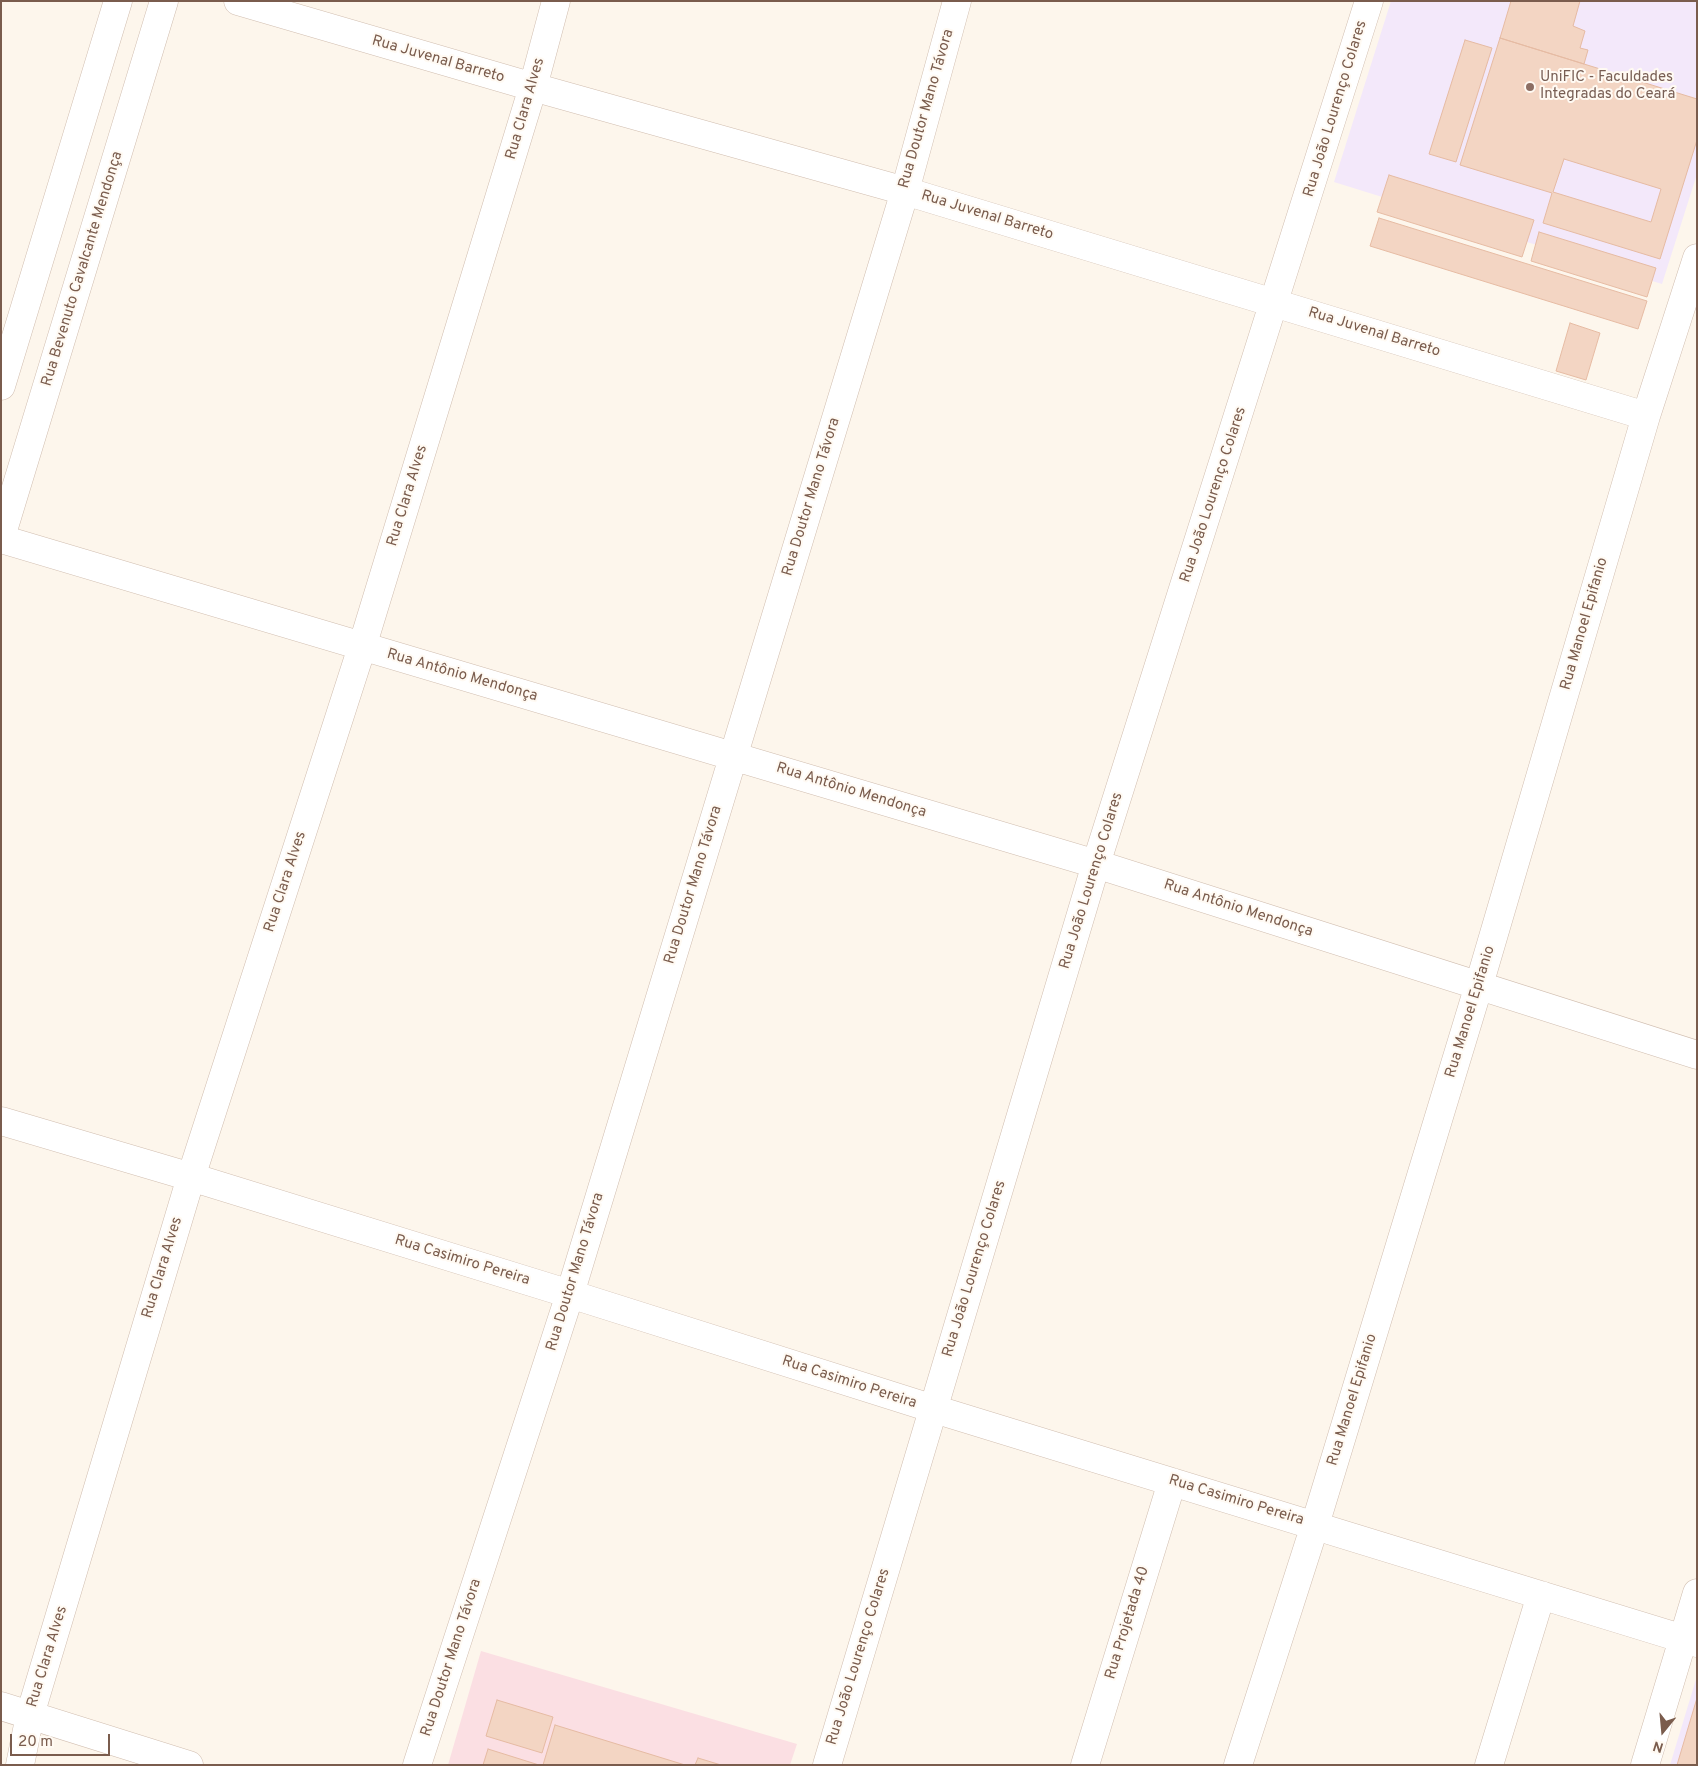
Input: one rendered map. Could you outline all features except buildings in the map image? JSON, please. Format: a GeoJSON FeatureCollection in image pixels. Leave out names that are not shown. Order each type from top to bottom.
{"type":"FeatureCollection","features":[{"type":"Feature","properties":{"kind":"street"},"geometry":{"type":"LineString","coordinates":[[1,386],[118,1]]}},
{"type":"Feature","properties":{"kind":"street","name":"Rua Bevenuto Cavalcante Mendonça"},"geometry":{"type":"LineString","coordinates":[[1,538],[164,1]]}},
{"type":"Feature","properties":{"kind":"street","name":"Rua Juvenal Barreto"},"geometry":{"type":"LineString","coordinates":[[238,1],[533,87],[905,191],[1646,416]]}},
{"type":"Feature","properties":{"kind":"street","name":"Rua Clara Alves"},"geometry":{"type":"LineString","coordinates":[[20,1765],[30,1715],[191,1177],[362,647],[533,87],[556,1]]}},
{"type":"Feature","properties":{"kind":"street","name":"Rua Doutor Mano Távora"},"geometry":{"type":"LineString","coordinates":[[417,1765],[570,1294],[905,191],[957,1]]}},
{"type":"Feature","properties":{"kind":"street","name":"Rua João Lourenço Colares"},"geometry":{"type":"LineString","coordinates":[[827,1765],[1096,864],[1369,1]]}},
{"type":"Feature","properties":{"kind":"street","name":"Rua Manoel Epifanio"},"geometry":{"type":"LineString","coordinates":[[1238,1765],[1315,1525],[1479,985],[1646,416],[1697,258]]}},
{"type":"Feature","properties":{"kind":"street","name":"Rua Antônio Mendonça"},"geometry":{"type":"LineString","coordinates":[[1,538],[1096,864],[1697,1055]]}},
{"type":"Feature","properties":{"kind":"street","name":"Rua Casimiro Pereira"},"geometry":{"type":"LineString","coordinates":[[1,1121],[191,1177],[934,1409],[1690,1641]]}},
{"type":"Feature","properties":{"kind":"street","name":"Rua Projetada 40"},"geometry":{"type":"LineString","coordinates":[[1085,1765],[1172,1482]]}},
{"type":"Feature","properties":{"kind":"street"},"geometry":{"type":"LineString","coordinates":[[1645,1765],[1690,1641],[1697,1593]]}},
{"type":"Feature","properties":{"kind":"street"},"geometry":{"type":"LineString","coordinates":[[1489,1765],[1541,1595]]}},
{"type":"Feature","properties":{"kind":"street"},"geometry":{"type":"LineString","coordinates":[[1,1706],[189,1765]]}},
{"type":"Feature","properties":{"kind":"shaded area","name":"UniFIC - Faculdades Integradas do Ceará"},"geometry":{"type":"Polygon","coordinates":[[[1391,1],[1697,1],[1697,174],[1662,284],[1334,182],[1391,1]]]}},
{"type":"Feature","properties":{"kind":"shaded area"},"geometry":{"type":"Polygon","coordinates":[[[481,1651],[797,1744],[790,1765],[448,1765],[481,1651]]]}},
{"type":"Feature","properties":{"kind":"shaded area"},"geometry":{"type":"Polygon","coordinates":[[[1697,1676],[1697,1765],[1670,1765],[1697,1676]]]}},
{"type":"Feature","properties":{"kind":"place","name":"UniFIC - Faculdades Integradas do Ceará"},"geometry":{"type":"Point","coordinates":[1530,87]}}]}
